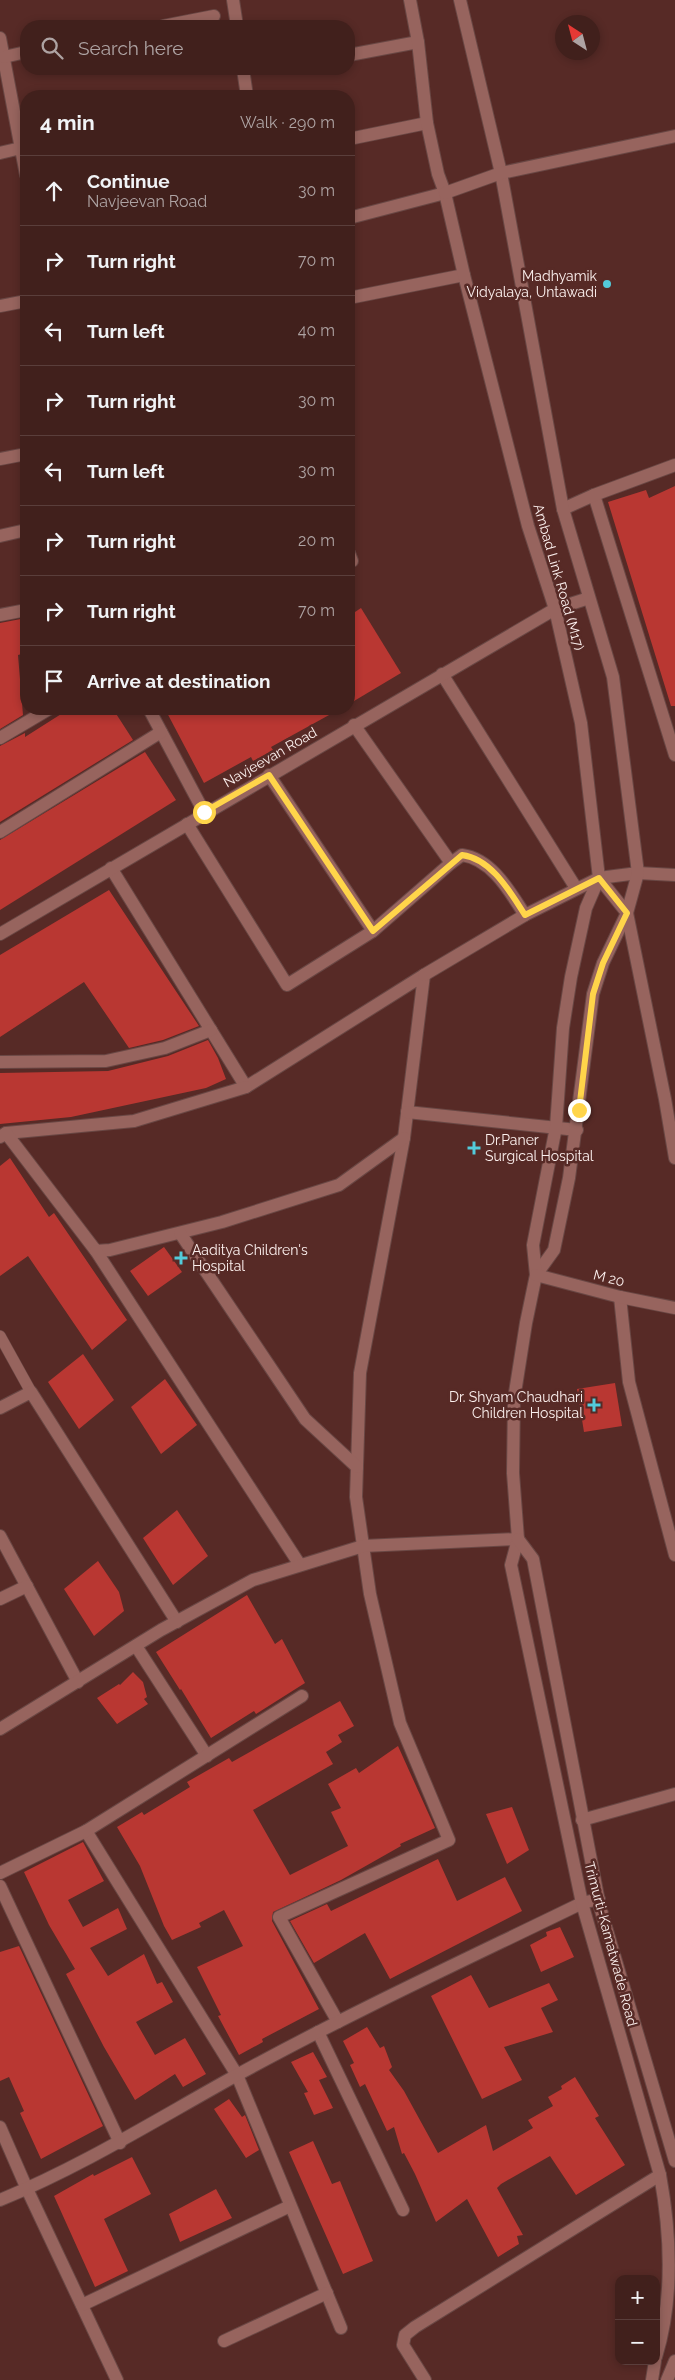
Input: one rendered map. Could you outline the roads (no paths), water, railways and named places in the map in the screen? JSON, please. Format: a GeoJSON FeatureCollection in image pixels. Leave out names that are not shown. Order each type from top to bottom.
{"type":"FeatureCollection","features":[{"type":"Feature","properties":{"kind":"street"},"geometry":{"type":"LineString","coordinates":[[233,0],[236,20]]}},
{"type":"Feature","properties":{"kind":"street","name":"Ambad Link Road (M17)"},"geometry":{"type":"LineString","coordinates":[[410,0],[418,42],[427,123],[438,174],[445,193],[528,526],[555,609],[581,723],[599,878]]}},
{"type":"Feature","properties":{"kind":"street"},"geometry":{"type":"LineString","coordinates":[[460,0],[500,173],[563,509],[613,677],[638,874]]}},
{"type":"Feature","properties":{"kind":"street"},"geometry":{"type":"LineString","coordinates":[[194,20],[214,16]]}},
{"type":"Feature","properties":{"kind":"street"},"geometry":{"type":"LineString","coordinates":[[0,38],[20,117]]}},
{"type":"Feature","properties":{"kind":"street"},"geometry":{"type":"LineString","coordinates":[[355,54],[418,42]]}},
{"type":"Feature","properties":{"kind":"street"},"geometry":{"type":"LineString","coordinates":[[4,57],[20,53]]}},
{"type":"Feature","properties":{"kind":"street"},"geometry":{"type":"LineString","coordinates":[[244,75],[246,90]]}},
{"type":"Feature","properties":{"kind":"street"},"geometry":{"type":"LineString","coordinates":[[355,138],[427,123]]}},
{"type":"Feature","properties":{"kind":"street"},"geometry":{"type":"LineString","coordinates":[[355,216],[445,193],[500,173],[675,136]]}},
{"type":"Feature","properties":{"kind":"street"},"geometry":{"type":"LineString","coordinates":[[0,153],[20,148]]}},
{"type":"Feature","properties":{"kind":"street"},"geometry":{"type":"LineString","coordinates":[[355,297],[464,275]]}},
{"type":"Feature","properties":{"kind":"street"},"geometry":{"type":"LineString","coordinates":[[0,306],[20,302]]}},
{"type":"Feature","properties":{"kind":"street"},"geometry":{"type":"LineString","coordinates":[[0,459],[20,455]]}},
{"type":"Feature","properties":{"kind":"street"},"geometry":{"type":"LineString","coordinates":[[563,509],[594,494],[675,465]]}},
{"type":"Feature","properties":{"kind":"street"},"geometry":{"type":"LineString","coordinates":[[594,494],[675,755]]}},
{"type":"Feature","properties":{"kind":"street"},"geometry":{"type":"LineString","coordinates":[[0,536],[20,531]]}},
{"type":"Feature","properties":{"kind":"street","name":"Navjeevan Road"},"geometry":{"type":"LineString","coordinates":[[0,934],[204,812],[555,609],[589,598]]}},
{"type":"Feature","properties":{"kind":"street"},"geometry":{"type":"LineString","coordinates":[[0,615],[20,611]]}},
{"type":"Feature","properties":{"kind":"street"},"geometry":{"type":"LineString","coordinates":[[442,674],[576,888]]}},
{"type":"Feature","properties":{"kind":"street"},"geometry":{"type":"LineString","coordinates":[[0,738],[39,715]]}},
{"type":"Feature","properties":{"kind":"street"},"geometry":{"type":"LineString","coordinates":[[152,715],[204,812]]}},
{"type":"Feature","properties":{"kind":"street"},"geometry":{"type":"LineString","coordinates":[[354,726],[451,863]]}},
{"type":"Feature","properties":{"kind":"street"},"geometry":{"type":"LineString","coordinates":[[0,832],[161,732]]}},
{"type":"Feature","properties":{"kind":"street"},"geometry":{"type":"LineString","coordinates":[[269,775],[373,931]]}},
{"type":"Feature","properties":{"kind":"street"},"geometry":{"type":"LineString","coordinates":[[186,824],[287,985],[373,931],[462,855],[472,856],[490,868],[525,915]]}},
{"type":"Feature","properties":{"kind":"street"},"geometry":{"type":"LineString","coordinates":[[111,868],[246,1087]]}},
{"type":"Feature","properties":{"kind":"street"},"geometry":{"type":"LineString","coordinates":[[3,1135],[134,1121],[246,1087],[424,975],[525,915],[576,888],[599,878],[638,874],[675,874]]}},
{"type":"Feature","properties":{"kind":"street","name":"Trimurti-Kamatwade Road"},"geometry":{"type":"LineString","coordinates":[[536,1276],[554,1250],[570,1178],[593,994],[603,963],[627,913],[638,874]]}},
{"type":"Feature","properties":{"kind":"street"},"geometry":{"type":"LineString","coordinates":[[599,878],[627,913],[670,1098],[675,1158]]}},
{"type":"Feature","properties":{"kind":"street","name":"Trimurti-Kamatwade Road"},"geometry":{"type":"LineString","coordinates":[[599,878],[586,908],[571,977],[564,1028],[556,1128],[533,1245],[536,1276],[517,1372],[514,1399],[513,1473],[518,1539],[511,1565],[582,1903],[660,2175],[668,2228],[672,2287],[660,2342]]}},
{"type":"Feature","properties":{"kind":"street"},"geometry":{"type":"LineString","coordinates":[[338,2022],[279,1917],[449,1840],[400,1723],[370,1594],[356,1497],[360,1373],[404,1138],[424,975]]}},
{"type":"Feature","properties":{"kind":"street"},"geometry":{"type":"LineString","coordinates":[[0,1062],[106,1062],[165,1048],[211,1030]]}},
{"type":"Feature","properties":{"kind":"street"},"geometry":{"type":"LineString","coordinates":[[407,1112],[577,1130]]}},
{"type":"Feature","properties":{"kind":"street"},"geometry":{"type":"LineString","coordinates":[[3,1135],[96,1250],[300,1566]]}},
{"type":"Feature","properties":{"kind":"street"},"geometry":{"type":"LineString","coordinates":[[96,1250],[110,1250],[222,1222],[340,1185],[404,1138]]}},
{"type":"Feature","properties":{"kind":"street"},"geometry":{"type":"LineString","coordinates":[[180,1233],[305,1419],[357,1467]]}},
{"type":"Feature","properties":{"kind":"street","name":"M 20"},"geometry":{"type":"LineString","coordinates":[[536,1276],[620,1297],[675,1308]]}},
{"type":"Feature","properties":{"kind":"street"},"geometry":{"type":"LineString","coordinates":[[620,1297],[629,1382],[675,1555]]}},
{"type":"Feature","properties":{"kind":"street"},"geometry":{"type":"LineString","coordinates":[[0,1408],[31,1392],[177,1622]]}},
{"type":"Feature","properties":{"kind":"street"},"geometry":{"type":"LineString","coordinates":[[0,1536],[78,1682]]}},
{"type":"Feature","properties":{"kind":"street"},"geometry":{"type":"LineString","coordinates":[[0,1729],[136,1646],[253,1580],[364,1546],[518,1539]]}},
{"type":"Feature","properties":{"kind":"street","name":"Trimurti-Kamatwade Road"},"geometry":{"type":"LineString","coordinates":[[518,1539],[533,1558],[582,1820],[599,1899],[675,2161]]}},
{"type":"Feature","properties":{"kind":"street"},"geometry":{"type":"LineString","coordinates":[[0,1599],[27,1586]]}},
{"type":"Feature","properties":{"kind":"street"},"geometry":{"type":"LineString","coordinates":[[136,1646],[207,1756]]}},
{"type":"Feature","properties":{"kind":"street"},"geometry":{"type":"LineString","coordinates":[[0,1873],[86,1831],[302,1696]]}},
{"type":"Feature","properties":{"kind":"street"},"geometry":{"type":"LineString","coordinates":[[582,1820],[675,1794]]}},
{"type":"Feature","properties":{"kind":"street"},"geometry":{"type":"LineString","coordinates":[[86,1831],[237,2075],[341,2328]]}},
{"type":"Feature","properties":{"kind":"street"},"geometry":{"type":"LineString","coordinates":[[0,1886],[120,2142]]}},
{"type":"Feature","properties":{"kind":"street"},"geometry":{"type":"LineString","coordinates":[[0,2200],[27,2189],[120,2142],[237,2075],[318,2032],[582,1903],[599,1899]]}},
{"type":"Feature","properties":{"kind":"street"},"geometry":{"type":"LineString","coordinates":[[318,2032],[403,2210]]}},
{"type":"Feature","properties":{"kind":"street"},"geometry":{"type":"LineString","coordinates":[[0,2127],[27,2189],[118,2380]]}},
{"type":"Feature","properties":{"kind":"street"},"geometry":{"type":"LineString","coordinates":[[425,2380],[403,2344],[405,2335],[660,2175]]}},
{"type":"Feature","properties":{"kind":"street"},"geometry":{"type":"LineString","coordinates":[[82,2304],[290,2206]]}},
{"type":"Feature","properties":{"kind":"street"},"geometry":{"type":"LineString","coordinates":[[224,2341],[327,2292]]}},
{"type":"Feature","properties":{"kind":"street"},"geometry":{"type":"LineString","coordinates":[[667,2380],[675,2361]]}},
{"type":"Feature","properties":{"kind":"street"},"geometry":{"type":"LineString","coordinates":[[652,2380],[654,2365]]}},
{"type":"Feature","properties":{"kind":"lane"},"geometry":{"type":"LineString","coordinates":[[0,1336],[31,1392]]}},
{"type":"Feature","properties":{"kind":"place","name":"Madhyamik Vidyalaya, Untawadi"},"geometry":{"type":"Point","coordinates":[607,284]}},
{"type":"Feature","properties":{"kind":"place","name":"Dr.Paner Surgical Hospital"},"geometry":{"type":"Point","coordinates":[474,1148]}},
{"type":"Feature","properties":{"kind":"place","name":"Aaditya Children's Hospital"},"geometry":{"type":"Point","coordinates":[181,1258]}},
{"type":"Feature","properties":{"kind":"place","name":"Dr. Shyam Chaudhari Children Hospital"},"geometry":{"type":"Point","coordinates":[594,1405]}}]}
